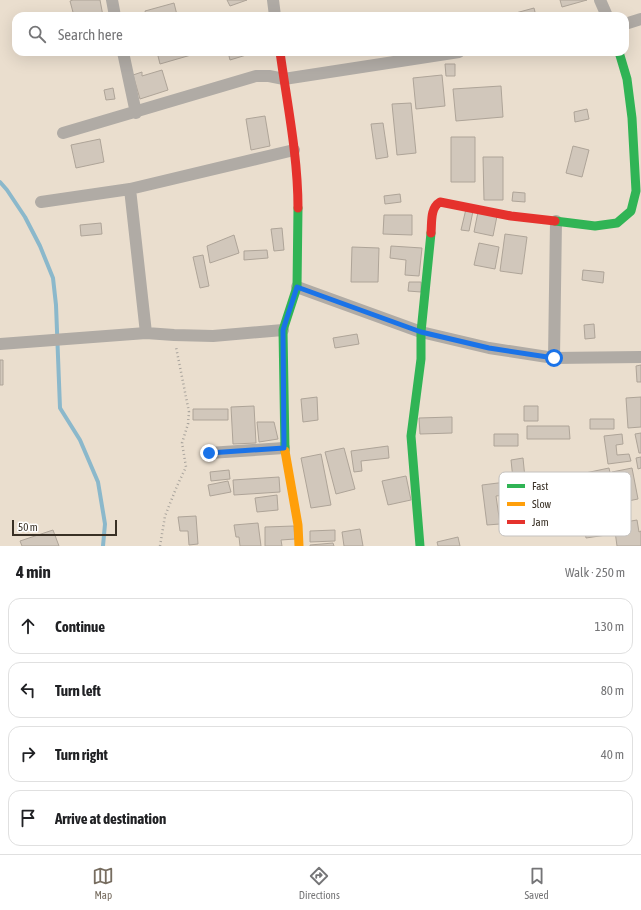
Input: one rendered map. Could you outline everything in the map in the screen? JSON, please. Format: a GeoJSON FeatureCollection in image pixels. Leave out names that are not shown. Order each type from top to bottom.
{"type":"FeatureCollection","features":[{"type":"Feature","properties":{"kind":"street"},"geometry":{"type":"LineString","coordinates":[[112,0],[114,12]]}},
{"type":"Feature","properties":{"kind":"street"},"geometry":{"type":"LineString","coordinates":[[273,0],[274,12]]}},
{"type":"Feature","properties":{"kind":"street"},"geometry":{"type":"LineString","coordinates":[[600,0],[605,12]]}},
{"type":"Feature","properties":{"kind":"street"},"geometry":{"type":"LineString","coordinates":[[629,23],[641,19]]}},
{"type":"Feature","properties":{"kind":"street"},"geometry":{"type":"LineString","coordinates":[[124,56],[136,112]]}},
{"type":"Feature","properties":{"kind":"street"},"geometry":{"type":"LineString","coordinates":[[281,56],[294,150],[298,208],[297,287],[283,330],[284,448],[298,525],[299,546]]}},
{"type":"Feature","properties":{"kind":"street"},"geometry":{"type":"LineString","coordinates":[[63,133],[256,76],[269,76],[284,79],[433,56]]}},
{"type":"Feature","properties":{"kind":"street"},"geometry":{"type":"LineString","coordinates":[[420,546],[411,436],[421,359],[421,332],[432,209],[435,204],[440,202],[511,216],[595,226],[617,223],[631,212],[636,191],[632,118],[627,79],[620,56]]}},
{"type":"Feature","properties":{"kind":"street"},"geometry":{"type":"LineString","coordinates":[[41,202],[130,189],[294,150]]}},
{"type":"Feature","properties":{"kind":"street"},"geometry":{"type":"LineString","coordinates":[[130,189],[146,332]]}},
{"type":"Feature","properties":{"kind":"street"},"geometry":{"type":"LineString","coordinates":[[554,358],[556,222]]}},
{"type":"Feature","properties":{"kind":"street"},"geometry":{"type":"LineString","coordinates":[[297,287],[421,332],[489,348],[554,358],[641,357]]}},
{"type":"Feature","properties":{"kind":"street"},"geometry":{"type":"LineString","coordinates":[[0,344],[146,332],[174,335],[213,336],[283,330]]}},
{"type":"Feature","properties":{"kind":"street"},"geometry":{"type":"LineString","coordinates":[[209,453],[284,448]]}},
{"type":"Feature","properties":{"kind":"path"},"geometry":{"type":"LineString","coordinates":[[160,546],[165,516],[186,467],[182,443],[188,424],[189,412],[174,335]]}},
{"type":"Feature","properties":{"kind":"building"},"geometry":{"type":"Polygon","coordinates":[[[100,0],[102,12],[73,12],[70,1],[100,0]]]}},
{"type":"Feature","properties":{"kind":"building"},"geometry":{"type":"Polygon","coordinates":[[[227,0],[247,0],[230,6],[227,0]]]}},
{"type":"Feature","properties":{"kind":"building"},"geometry":{"type":"Polygon","coordinates":[[[560,0],[587,0],[562,7],[560,0]]]}},
{"type":"Feature","properties":{"kind":"building"},"geometry":{"type":"Polygon","coordinates":[[[174,3],[176,12],[145,12],[174,3]]]}},
{"type":"Feature","properties":{"kind":"building"},"geometry":{"type":"Polygon","coordinates":[[[534,8],[535,12],[519,12],[534,8]]]}},
{"type":"Feature","properties":{"kind":"building"},"geometry":{"type":"Polygon","coordinates":[[[158,56],[188,56],[160,64],[158,56]]]}},
{"type":"Feature","properties":{"kind":"building"},"geometry":{"type":"Polygon","coordinates":[[[229,56],[243,56],[230,60],[229,56]]]}},
{"type":"Feature","properties":{"kind":"building"},"geometry":{"type":"Polygon","coordinates":[[[445,64],[455,64],[455,76],[446,76],[445,64]]]}},
{"type":"Feature","properties":{"kind":"building"},"geometry":{"type":"Polygon","coordinates":[[[162,70],[168,90],[140,99],[133,75],[142,72],[142,76],[162,70]]]}},
{"type":"Feature","properties":{"kind":"building"},"geometry":{"type":"Polygon","coordinates":[[[442,75],[445,106],[416,109],[413,78],[442,75]]]}},
{"type":"Feature","properties":{"kind":"building"},"geometry":{"type":"Polygon","coordinates":[[[501,86],[503,117],[456,121],[453,89],[501,86]]]}},
{"type":"Feature","properties":{"kind":"building"},"geometry":{"type":"Polygon","coordinates":[[[113,88],[115,99],[106,100],[104,90],[113,88]]]}},
{"type":"Feature","properties":{"kind":"building"},"geometry":{"type":"Polygon","coordinates":[[[411,103],[416,153],[397,155],[392,104],[411,103]]]}},
{"type":"Feature","properties":{"kind":"building"},"geometry":{"type":"Polygon","coordinates":[[[587,109],[589,119],[575,122],[574,112],[587,109]]]}},
{"type":"Feature","properties":{"kind":"building"},"geometry":{"type":"Polygon","coordinates":[[[265,116],[270,146],[251,150],[246,119],[265,116]]]}},
{"type":"Feature","properties":{"kind":"building"},"geometry":{"type":"Polygon","coordinates":[[[383,123],[388,157],[376,159],[371,124],[383,123]]]}},
{"type":"Feature","properties":{"kind":"building"},"geometry":{"type":"Polygon","coordinates":[[[451,137],[475,137],[475,182],[451,182],[451,137]]]}},
{"type":"Feature","properties":{"kind":"building"},"geometry":{"type":"Polygon","coordinates":[[[100,139],[104,162],[76,168],[71,145],[100,139]]]}},
{"type":"Feature","properties":{"kind":"building"},"geometry":{"type":"Polygon","coordinates":[[[573,146],[589,150],[582,177],[566,173],[573,146]]]}},
{"type":"Feature","properties":{"kind":"building"},"geometry":{"type":"Polygon","coordinates":[[[483,157],[503,157],[503,200],[484,200],[483,157]]]}},
{"type":"Feature","properties":{"kind":"building"},"geometry":{"type":"Polygon","coordinates":[[[513,192],[525,193],[525,202],[512,201],[513,192]]]}},
{"type":"Feature","properties":{"kind":"building"},"geometry":{"type":"Polygon","coordinates":[[[400,194],[401,202],[385,204],[384,196],[400,194]]]}},
{"type":"Feature","properties":{"kind":"building"},"geometry":{"type":"Polygon","coordinates":[[[466,209],[473,211],[469,231],[461,230],[466,209]]]}},
{"type":"Feature","properties":{"kind":"building"},"geometry":{"type":"Polygon","coordinates":[[[478,212],[497,216],[493,236],[474,232],[478,212]]]}},
{"type":"Feature","properties":{"kind":"building"},"geometry":{"type":"Polygon","coordinates":[[[384,215],[412,215],[412,235],[383,234],[384,215]]]}},
{"type":"Feature","properties":{"kind":"building"},"geometry":{"type":"Polygon","coordinates":[[[101,223],[102,234],[81,236],[80,225],[101,223]]]}},
{"type":"Feature","properties":{"kind":"building"},"geometry":{"type":"Polygon","coordinates":[[[282,228],[284,250],[274,251],[271,229],[282,228]]]}},
{"type":"Feature","properties":{"kind":"building"},"geometry":{"type":"Polygon","coordinates":[[[505,234],[527,237],[522,274],[500,271],[505,234]]]}},
{"type":"Feature","properties":{"kind":"building"},"geometry":{"type":"Polygon","coordinates":[[[234,235],[239,253],[210,263],[207,246],[234,235]]]}},
{"type":"Feature","properties":{"kind":"building"},"geometry":{"type":"Polygon","coordinates":[[[479,243],[499,247],[495,269],[474,265],[479,243]]]}},
{"type":"Feature","properties":{"kind":"building"},"geometry":{"type":"Polygon","coordinates":[[[391,246],[422,248],[419,276],[405,275],[406,260],[390,258],[391,246]]]}},
{"type":"Feature","properties":{"kind":"building"},"geometry":{"type":"Polygon","coordinates":[[[352,247],[379,248],[378,282],[351,282],[352,247]]]}},
{"type":"Feature","properties":{"kind":"building"},"geometry":{"type":"Polygon","coordinates":[[[267,250],[268,258],[244,260],[244,251],[267,250]]]}},
{"type":"Feature","properties":{"kind":"building"},"geometry":{"type":"Polygon","coordinates":[[[203,255],[209,286],[200,288],[193,257],[203,255]]]}},
{"type":"Feature","properties":{"kind":"building"},"geometry":{"type":"Polygon","coordinates":[[[583,270],[604,272],[603,283],[582,280],[583,270]]]}},
{"type":"Feature","properties":{"kind":"building"},"geometry":{"type":"Polygon","coordinates":[[[409,282],[421,282],[421,292],[408,291],[409,282]]]}},
{"type":"Feature","properties":{"kind":"building"},"geometry":{"type":"Polygon","coordinates":[[[594,324],[595,338],[585,339],[584,325],[594,324]]]}},
{"type":"Feature","properties":{"kind":"building"},"geometry":{"type":"Polygon","coordinates":[[[357,334],[359,344],[335,348],[333,338],[357,334]]]}},
{"type":"Feature","properties":{"kind":"building"},"geometry":{"type":"Polygon","coordinates":[[[0,360],[3,360],[3,385],[0,385],[0,360]]]}},
{"type":"Feature","properties":{"kind":"building"},"geometry":{"type":"Polygon","coordinates":[[[641,365],[641,382],[637,382],[636,366],[641,365]]]}},
{"type":"Feature","properties":{"kind":"building"},"geometry":{"type":"Polygon","coordinates":[[[317,397],[318,420],[303,422],[301,399],[317,397]]]}},
{"type":"Feature","properties":{"kind":"building"},"geometry":{"type":"Polygon","coordinates":[[[641,397],[641,427],[628,428],[626,398],[641,397]]]}},
{"type":"Feature","properties":{"kind":"building"},"geometry":{"type":"Polygon","coordinates":[[[254,406],[256,443],[233,444],[231,407],[254,406]]]}},
{"type":"Feature","properties":{"kind":"building"},"geometry":{"type":"Polygon","coordinates":[[[524,406],[538,406],[538,421],[524,421],[524,406]]]}},
{"type":"Feature","properties":{"kind":"building"},"geometry":{"type":"Polygon","coordinates":[[[193,409],[228,409],[228,420],[193,420],[193,409]]]}},
{"type":"Feature","properties":{"kind":"building"},"geometry":{"type":"Polygon","coordinates":[[[452,417],[452,433],[420,434],[419,418],[452,417]]]}},
{"type":"Feature","properties":{"kind":"building"},"geometry":{"type":"Polygon","coordinates":[[[590,419],[614,419],[614,429],[590,429],[590,419]]]}},
{"type":"Feature","properties":{"kind":"building"},"geometry":{"type":"Polygon","coordinates":[[[257,422],[274,422],[278,439],[259,442],[257,422]]]}},
{"type":"Feature","properties":{"kind":"building"},"geometry":{"type":"Polygon","coordinates":[[[527,426],[569,426],[570,439],[527,439],[527,426]]]}},
{"type":"Feature","properties":{"kind":"building"},"geometry":{"type":"Polygon","coordinates":[[[641,433],[641,453],[639,453],[635,434],[641,433]]]}},
{"type":"Feature","properties":{"kind":"building"},"geometry":{"type":"Polygon","coordinates":[[[494,434],[518,434],[518,446],[494,446],[494,434]]]}},
{"type":"Feature","properties":{"kind":"building"},"geometry":{"type":"Polygon","coordinates":[[[622,434],[623,444],[616,445],[617,455],[629,454],[631,461],[608,464],[604,436],[622,434]]]}},
{"type":"Feature","properties":{"kind":"building"},"geometry":{"type":"Polygon","coordinates":[[[388,446],[389,458],[361,461],[362,471],[354,472],[351,451],[388,446]]]}},
{"type":"Feature","properties":{"kind":"building"},"geometry":{"type":"Polygon","coordinates":[[[344,448],[355,489],[336,494],[325,452],[344,448]]]}},
{"type":"Feature","properties":{"kind":"building"},"geometry":{"type":"Polygon","coordinates":[[[321,454],[331,505],[311,508],[301,458],[321,454]]]}},
{"type":"Feature","properties":{"kind":"building"},"geometry":{"type":"Polygon","coordinates":[[[641,457],[641,468],[638,469],[636,458],[641,457]]]}},
{"type":"Feature","properties":{"kind":"building"},"geometry":{"type":"Polygon","coordinates":[[[523,458],[524,472],[512,472],[511,460],[523,458]]]}},
{"type":"Feature","properties":{"kind":"building"},"geometry":{"type":"Polygon","coordinates":[[[609,468],[610,472],[590,472],[609,468]]]}},
{"type":"Feature","properties":{"kind":"building"},"geometry":{"type":"Polygon","coordinates":[[[632,468],[638,499],[631,500],[631,472],[612,472],[632,468]]]}},
{"type":"Feature","properties":{"kind":"building"},"geometry":{"type":"Polygon","coordinates":[[[229,470],[230,479],[211,481],[210,472],[229,470]]]}},
{"type":"Feature","properties":{"kind":"building"},"geometry":{"type":"Polygon","coordinates":[[[406,476],[411,500],[388,505],[382,481],[406,476]]]}},
{"type":"Feature","properties":{"kind":"building"},"geometry":{"type":"Polygon","coordinates":[[[279,477],[280,492],[234,495],[233,480],[279,477]]]}},
{"type":"Feature","properties":{"kind":"building"},"geometry":{"type":"Polygon","coordinates":[[[228,481],[231,492],[210,496],[208,485],[228,481]]]}},
{"type":"Feature","properties":{"kind":"building"},"geometry":{"type":"Polygon","coordinates":[[[499,483],[499,496],[496,496],[499,524],[487,525],[482,485],[499,483]]]}},
{"type":"Feature","properties":{"kind":"building"},"geometry":{"type":"Polygon","coordinates":[[[277,495],[278,510],[257,512],[255,498],[277,495]]]}},
{"type":"Feature","properties":{"kind":"building"},"geometry":{"type":"Polygon","coordinates":[[[196,516],[198,544],[189,545],[188,531],[180,531],[178,517],[196,516]]]}},
{"type":"Feature","properties":{"kind":"building"},"geometry":{"type":"Polygon","coordinates":[[[637,520],[639,532],[641,531],[641,546],[617,546],[616,536],[631,536],[631,521],[637,520]]]}},
{"type":"Feature","properties":{"kind":"building"},"geometry":{"type":"Polygon","coordinates":[[[258,523],[261,546],[240,546],[239,537],[236,537],[234,525],[258,523]]]}},
{"type":"Feature","properties":{"kind":"building"},"geometry":{"type":"Polygon","coordinates":[[[294,526],[295,539],[281,540],[282,546],[265,546],[265,527],[294,526]]]}},
{"type":"Feature","properties":{"kind":"building"},"geometry":{"type":"Polygon","coordinates":[[[360,529],[363,546],[344,546],[342,532],[360,529]]]}},
{"type":"Feature","properties":{"kind":"building"},"geometry":{"type":"Polygon","coordinates":[[[53,530],[59,546],[22,546],[20,541],[53,530]]]}},
{"type":"Feature","properties":{"kind":"building"},"geometry":{"type":"Polygon","coordinates":[[[335,530],[335,541],[310,542],[310,531],[335,530]]]}},
{"type":"Feature","properties":{"kind":"building"},"geometry":{"type":"Polygon","coordinates":[[[586,536],[600,536],[586,538],[586,536]]]}},
{"type":"Feature","properties":{"kind":"building"},"geometry":{"type":"Polygon","coordinates":[[[458,537],[460,546],[438,546],[437,542],[458,537]]]}},
{"type":"Feature","properties":{"kind":"building"},"geometry":{"type":"Polygon","coordinates":[[[333,543],[334,546],[310,546],[310,545],[333,543]]]}},
{"type":"Feature","properties":{"kind":"waterway"},"geometry":{"type":"LineString","coordinates":[[0,182],[25,217],[40,246],[53,278],[56,305],[60,408],[80,440],[98,482],[105,524],[103,546]]}},
{"type":"Feature","properties":{"kind":"traffic: fast"},"geometry":{"type":"LineString","coordinates":[[555,221],[595,226],[617,223],[631,211],[636,191],[632,118],[627,79],[620,56]]}},
{"type":"Feature","properties":{"kind":"traffic: fast"},"geometry":{"type":"LineString","coordinates":[[285,451],[283,330],[297,287],[298,208]]}},
{"type":"Feature","properties":{"kind":"traffic: fast"},"geometry":{"type":"LineString","coordinates":[[420,546],[411,436],[421,359],[421,332],[431,233]]}},
{"type":"Feature","properties":{"kind":"traffic: slow"},"geometry":{"type":"LineString","coordinates":[[285,451],[298,525],[299,546]]}},
{"type":"Feature","properties":{"kind":"traffic: jam"},"geometry":{"type":"LineString","coordinates":[[281,56],[292,130],[298,188],[298,208]]}},
{"type":"Feature","properties":{"kind":"traffic: jam"},"geometry":{"type":"LineString","coordinates":[[431,233],[433,212],[440,202],[511,216],[555,221]]}},
{"type":"Feature","properties":{"kind":"route"},"geometry":{"type":"LineString","coordinates":[[209,453],[284,448],[283,330],[297,287],[421,332],[489,348],[554,358]]}}]}
